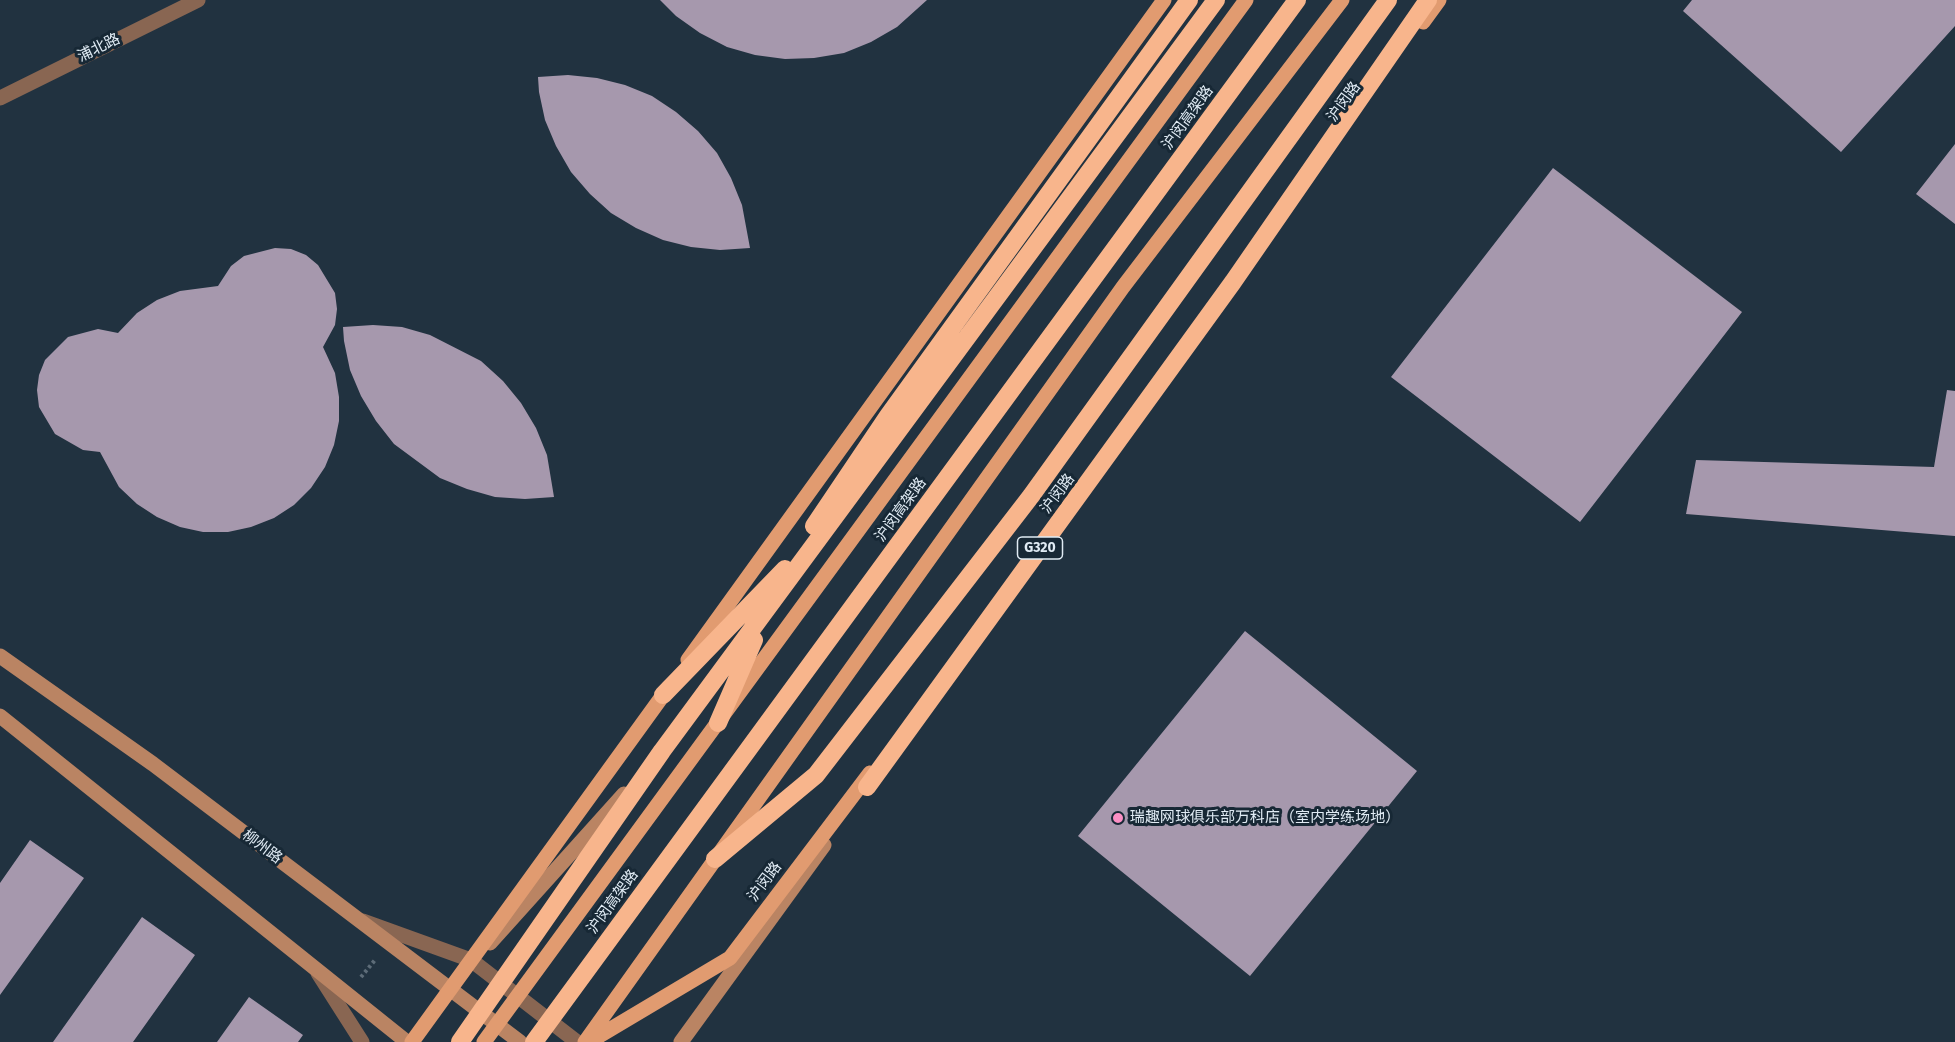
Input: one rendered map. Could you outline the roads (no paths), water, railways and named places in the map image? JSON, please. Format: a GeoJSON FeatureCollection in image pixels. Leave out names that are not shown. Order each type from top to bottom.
{"type":"FeatureCollection","features":[{"type":"Feature","properties":{"kind":"highway"},"geometry":{"type":"LineString","coordinates":[[663,695],[784,570],[888,416],[1189,0]]}},
{"type":"Feature","properties":{"kind":"highway"},"geometry":{"type":"LineString","coordinates":[[460,1042],[663,751],[1216,0]]}},
{"type":"Feature","properties":{"kind":"highway","name":"沪闵高架路"},"geometry":{"type":"LineString","coordinates":[[534,1042],[1297,0]]}},
{"type":"Feature","properties":{"kind":"highway"},"geometry":{"type":"LineString","coordinates":[[714,859],[816,775],[1030,496],[1388,0]]}},
{"type":"Feature","properties":{"kind":"highway"},"geometry":{"type":"LineString","coordinates":[[867,787],[1233,282],[1428,0]]}},
{"type":"Feature","properties":{"kind":"highway"},"geometry":{"type":"LineString","coordinates":[[718,723],[784,570]]}},
{"type":"Feature","properties":{"kind":"main road"},"geometry":{"type":"LineString","coordinates":[[410,1042],[1164,0]]}},
{"type":"Feature","properties":{"kind":"main road"},"geometry":{"type":"LineString","coordinates":[[484,1042],[1246,0]]}},
{"type":"Feature","properties":{"kind":"main road","name":"沪闵路"},"geometry":{"type":"LineString","coordinates":[[587,1042],[714,859],[1124,287],[1342,0]]}},
{"type":"Feature","properties":{"kind":"main road","name":"沪闵路"},"geometry":{"type":"LineString","coordinates":[[587,1042],[730,958],[1130,428],[1439,0]]}},
{"type":"Feature","properties":{"kind":"street","name":"浦北路"},"geometry":{"type":"LineString","coordinates":[[0,98],[198,0]]}},
{"type":"Feature","properties":{"kind":"street","name":"柳州路"},"geometry":{"type":"LineString","coordinates":[[0,656],[153,764],[520,1042]]}},
{"type":"Feature","properties":{"kind":"street"},"geometry":{"type":"LineString","coordinates":[[0,716],[316,970],[410,1042]]}},
{"type":"Feature","properties":{"kind":"street"},"geometry":{"type":"LineString","coordinates":[[402,1042],[663,751]]}},
{"type":"Feature","properties":{"kind":"street"},"geometry":{"type":"LineString","coordinates":[[681,1042],[867,787]]}},
{"type":"Feature","properties":{"kind":"street"},"geometry":{"type":"LineString","coordinates":[[359,920],[471,960],[577,1042]]}},
{"type":"Feature","properties":{"kind":"street"},"geometry":{"type":"LineString","coordinates":[[316,970],[362,1042]]}},
{"type":"Feature","properties":{"kind":"place","name":"瑞趣网球俱乐部万科店（室内学练场地）"},"geometry":{"type":"Point","coordinates":[1118,818]}}]}
